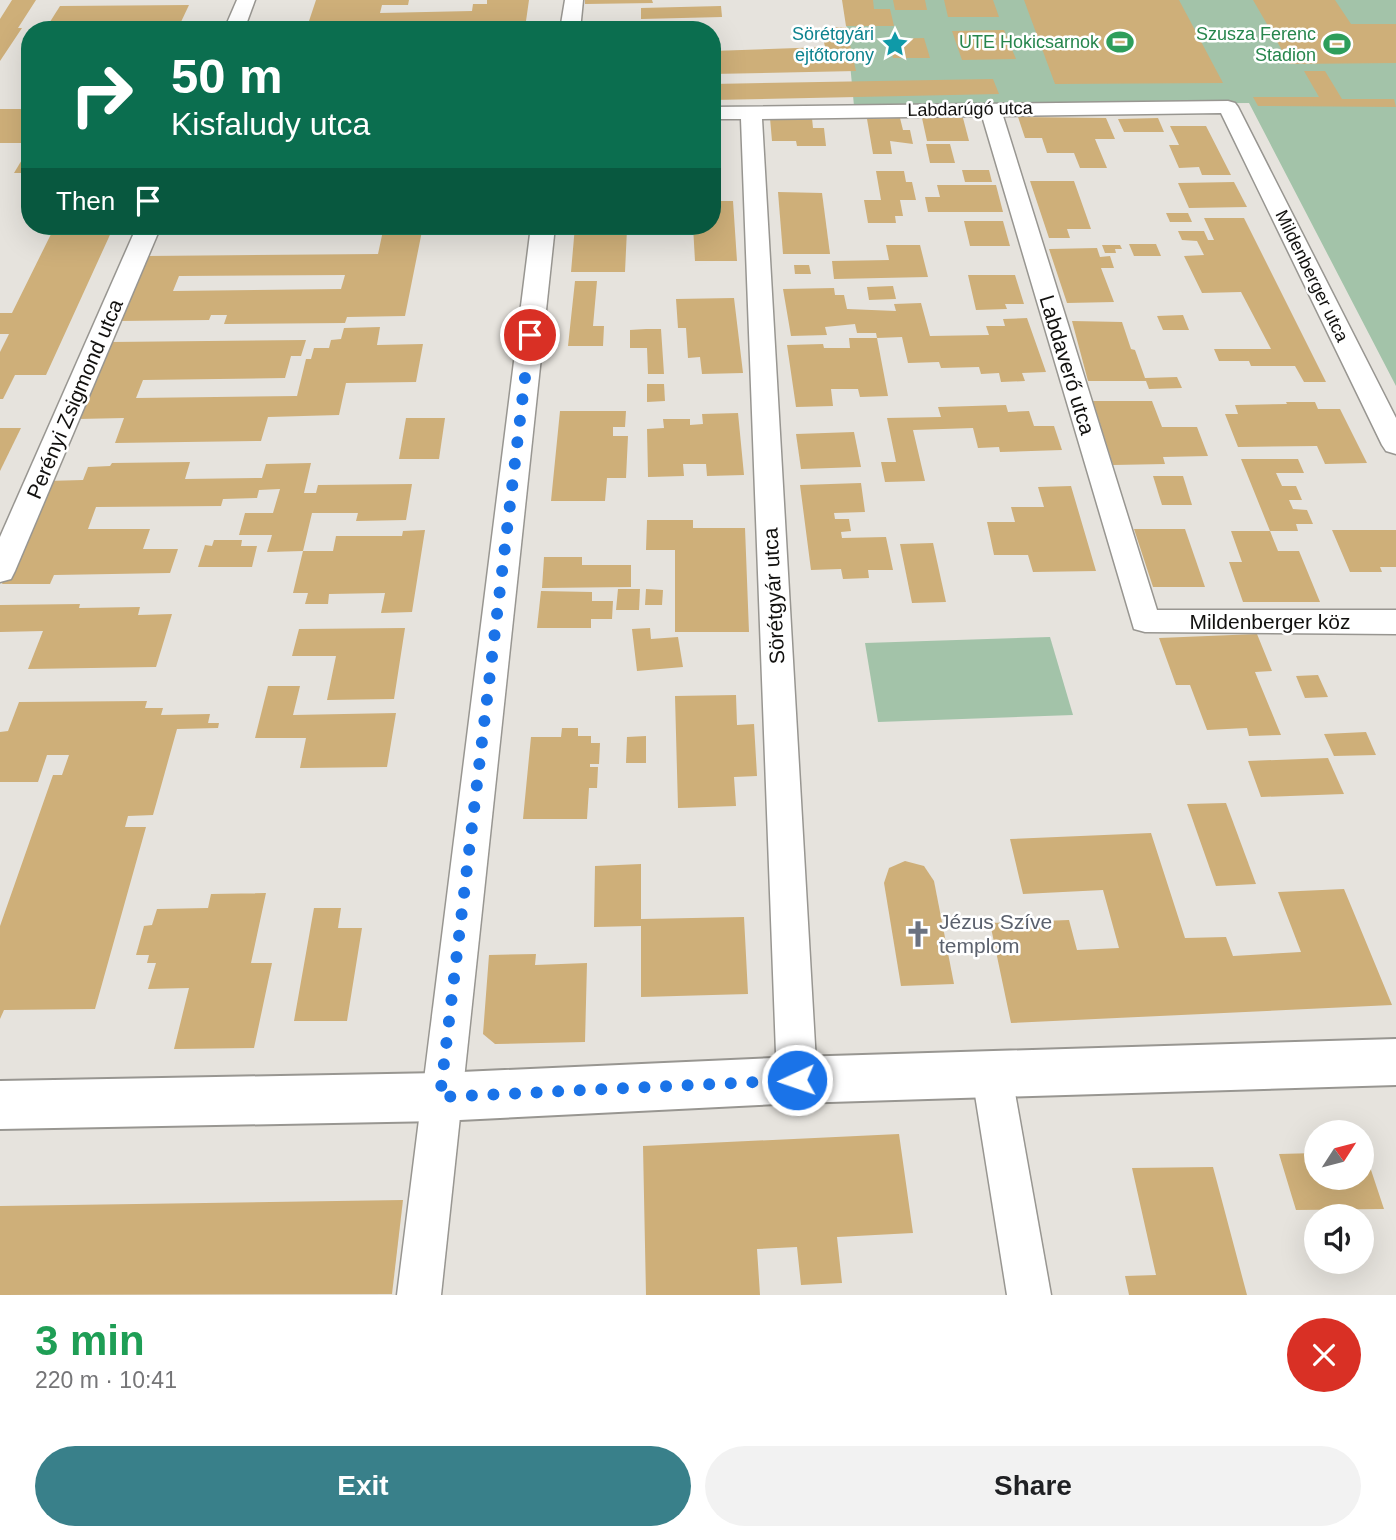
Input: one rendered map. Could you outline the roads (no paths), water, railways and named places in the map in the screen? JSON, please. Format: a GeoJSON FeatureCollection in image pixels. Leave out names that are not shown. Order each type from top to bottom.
{"type":"FeatureCollection","features":[{"type":"Feature","properties":{"kind":"street"},"geometry":{"type":"LineString","coordinates":[[238,21],[247,0]]}},
{"type":"Feature","properties":{"kind":"street"},"geometry":{"type":"LineString","coordinates":[[572,21],[575,0]]}},
{"type":"Feature","properties":{"kind":"street","name":"Labdarúgó utca"},"geometry":{"type":"LineString","coordinates":[[721,113],[1228,107]]}},
{"type":"Feature","properties":{"kind":"street","name":"Mildenberger utca"},"geometry":{"type":"LineString","coordinates":[[1228,107],[1396,445]]}},
{"type":"Feature","properties":{"kind":"street","name":"Labdaverő utca"},"geometry":{"type":"LineString","coordinates":[[990,109],[1144,621]]}},
{"type":"Feature","properties":{"kind":"street","name":"Sörétgyár utca"},"geometry":{"type":"LineString","coordinates":[[751,113],[797,1080]]}},
{"type":"Feature","properties":{"kind":"street","name":"Perényi Zsigmond utca"},"geometry":{"type":"LineString","coordinates":[[0,571],[145,235]]}},
{"type":"Feature","properties":{"kind":"street"},"geometry":{"type":"LineString","coordinates":[[419,1295],[542,235]]}},
{"type":"Feature","properties":{"kind":"street","name":"Mildenberger köz"},"geometry":{"type":"LineString","coordinates":[[1144,621],[1396,622]]}},
{"type":"Feature","properties":{"kind":"street"},"geometry":{"type":"LineString","coordinates":[[0,1105],[440,1097],[797,1080],[1396,1062]]}},
{"type":"Feature","properties":{"kind":"street"},"geometry":{"type":"LineString","coordinates":[[992,1076],[1029,1295]]}},
{"type":"Feature","properties":{"kind":"place","name":"UTE Hokicsarnok"},"geometry":{"type":"Point","coordinates":[1120,42]}},
{"type":"Feature","properties":{"kind":"place","name":"Sörétgyári ejtőtorony"},"geometry":{"type":"Point","coordinates":[895,44]}},
{"type":"Feature","properties":{"kind":"place","name":"Szusza Ferenc Stadion"},"geometry":{"type":"Point","coordinates":[1337,44]}},
{"type":"Feature","properties":{"kind":"place","name":"Jézus Szíve templom"},"geometry":{"type":"Point","coordinates":[918,934]}}]}
